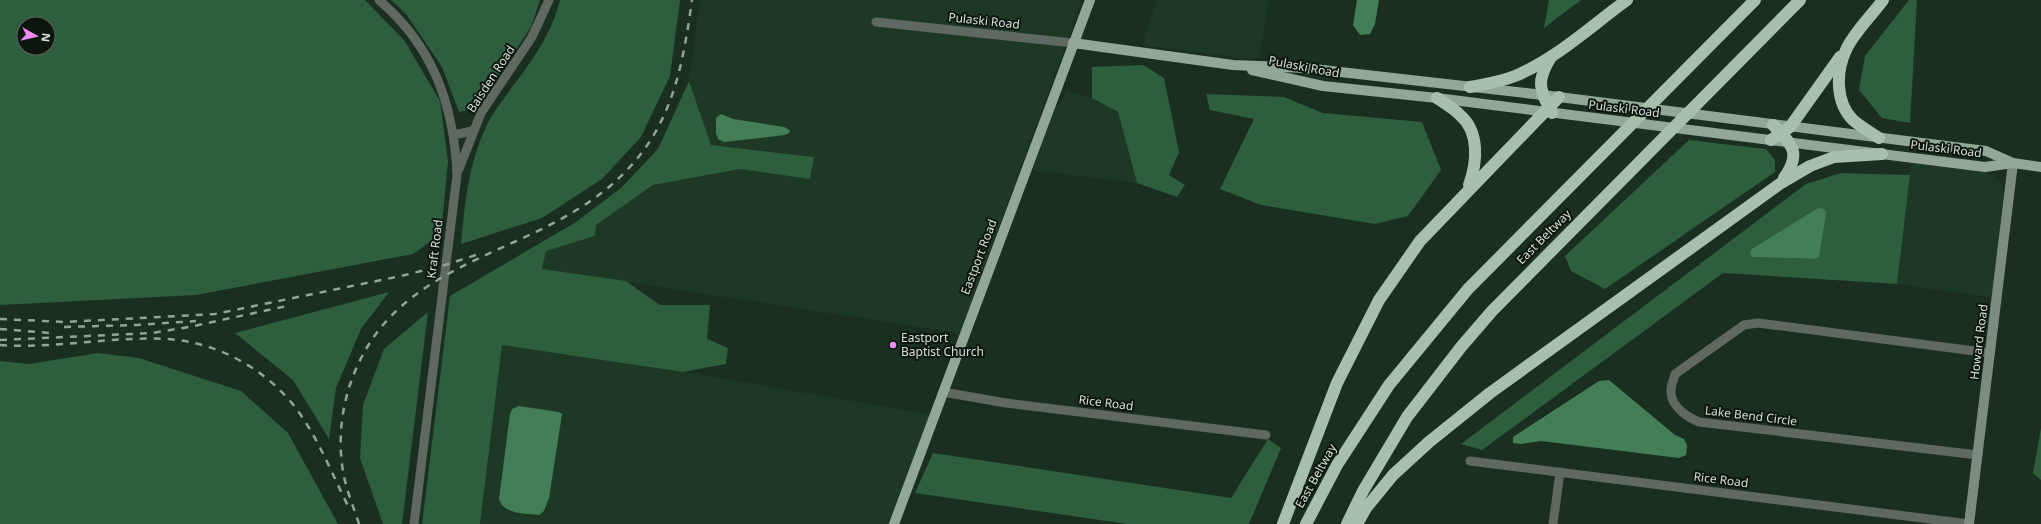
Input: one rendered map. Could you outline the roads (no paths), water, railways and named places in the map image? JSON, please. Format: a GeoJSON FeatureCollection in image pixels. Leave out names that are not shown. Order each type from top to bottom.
{"type":"FeatureCollection","features":[{"type":"Feature","properties":{"kind":"highway"},"geometry":{"type":"LineString","coordinates":[[1470,87],[1500,81],[1515,76],[1552,56],[1627,0]]}},
{"type":"Feature","properties":{"kind":"highway","name":"East Beltway"},"geometry":{"type":"LineString","coordinates":[[1306,524],[1337,465],[1389,385],[1482,274],[1755,0]]}},
{"type":"Feature","properties":{"kind":"highway","name":"East Beltway"},"geometry":{"type":"LineString","coordinates":[[1347,524],[1362,491],[1407,417],[1461,347],[1522,278],[1800,0]]}},
{"type":"Feature","properties":{"kind":"highway"},"geometry":{"type":"LineString","coordinates":[[1771,140],[1846,49],[1883,0]]}},
{"type":"Feature","properties":{"kind":"highway"},"geometry":{"type":"LineString","coordinates":[[1846,49],[1838,79],[1843,103],[1852,119],[1879,138]]}},
{"type":"Feature","properties":{"kind":"highway"},"geometry":{"type":"LineString","coordinates":[[1549,111],[1542,95],[1540,81],[1542,72],[1552,56]]}},
{"type":"Feature","properties":{"kind":"highway"},"geometry":{"type":"LineString","coordinates":[[1283,524],[1337,383],[1379,300],[1420,241],[1466,191],[1549,111],[1559,97]]}},
{"type":"Feature","properties":{"kind":"highway"},"geometry":{"type":"LineString","coordinates":[[1437,98],[1461,115],[1471,128],[1475,146],[1475,169],[1466,191]]}},
{"type":"Feature","properties":{"kind":"highway"},"geometry":{"type":"LineString","coordinates":[[1781,128],[1790,143],[1794,154],[1792,167],[1781,183]]}},
{"type":"Feature","properties":{"kind":"highway"},"geometry":{"type":"LineString","coordinates":[[1357,524],[1366,508],[1394,475],[1430,442],[1484,398],[1781,183],[1810,166],[1834,157],[1882,154]]}},
{"type":"Feature","properties":{"kind":"main road","name":"Eastport Road"},"geometry":{"type":"LineString","coordinates":[[894,524],[1090,0]]}},
{"type":"Feature","properties":{"kind":"main road","name":"Pulaski Road"},"geometry":{"type":"LineString","coordinates":[[1073,43],[1233,65],[1305,68],[1559,97],[1781,128],[1986,151],[2014,163]]}},
{"type":"Feature","properties":{"kind":"main road","name":"Pulaski Road"},"geometry":{"type":"LineString","coordinates":[[1233,65],[1323,86],[1549,111],[1985,167],[2014,163],[2041,166]]}},
{"type":"Feature","properties":{"kind":"street","name":"Kraft Road"},"geometry":{"type":"LineString","coordinates":[[379,0],[394,13],[409,30],[433,68],[449,108],[454,135],[457,175],[414,524]]}},
{"type":"Feature","properties":{"kind":"street","name":"Baisden Road"},"geometry":{"type":"LineString","coordinates":[[457,175],[472,131],[489,100],[532,37],[549,0]]}},
{"type":"Feature","properties":{"kind":"street","name":"Pulaski Road"},"geometry":{"type":"LineString","coordinates":[[876,22],[1073,43]]}},
{"type":"Feature","properties":{"kind":"street"},"geometry":{"type":"LineString","coordinates":[[454,135],[472,131]]}},
{"type":"Feature","properties":{"kind":"street","name":"Howard Road"},"geometry":{"type":"LineString","coordinates":[[1969,524],[2014,163]]}},
{"type":"Feature","properties":{"kind":"street","name":"Lake Bend Circle"},"geometry":{"type":"LineString","coordinates":[[1978,455],[1699,422],[1689,418],[1676,407],[1671,393],[1675,374],[1744,325],[1758,323],[1990,353]]}},
{"type":"Feature","properties":{"kind":"street","name":"Rice Road"},"geometry":{"type":"LineString","coordinates":[[943,392],[1006,403],[1266,435]]}},
{"type":"Feature","properties":{"kind":"street","name":"Rice Road"},"geometry":{"type":"LineString","coordinates":[[1470,460],[1969,524]]}},
{"type":"Feature","properties":{"kind":"street"},"geometry":{"type":"LineString","coordinates":[[1553,524],[1560,472]]}},
{"type":"Feature","properties":{"kind":"railway"},"geometry":{"type":"LineString","coordinates":[[359,524],[343,472],[341,428],[348,392],[356,369],[379,330],[408,301],[442,277],[557,221],[593,199],[626,171],[655,133],[665,113],[680,70],[692,0]]}},
{"type":"Feature","properties":{"kind":"railway"},"geometry":{"type":"LineString","coordinates":[[0,319],[65,322],[215,314],[401,276],[445,265],[479,254]]}},
{"type":"Feature","properties":{"kind":"railway"},"geometry":{"type":"LineString","coordinates":[[0,340],[152,333],[189,327],[287,306]]}},
{"type":"Feature","properties":{"kind":"railway"},"geometry":{"type":"LineString","coordinates":[[64,327],[137,325],[196,321]]}},
{"type":"Feature","properties":{"kind":"railway"},"geometry":{"type":"LineString","coordinates":[[0,329],[50,333]]}},
{"type":"Feature","properties":{"kind":"railway"},"geometry":{"type":"LineString","coordinates":[[0,345],[21,346],[125,339],[167,339],[186,341],[223,352],[257,371],[286,396],[306,422],[349,508]]}},
{"type":"Feature","properties":{"kind":"place","name":"Eastport Baptist Church"},"geometry":{"type":"Point","coordinates":[893,345]}}]}
